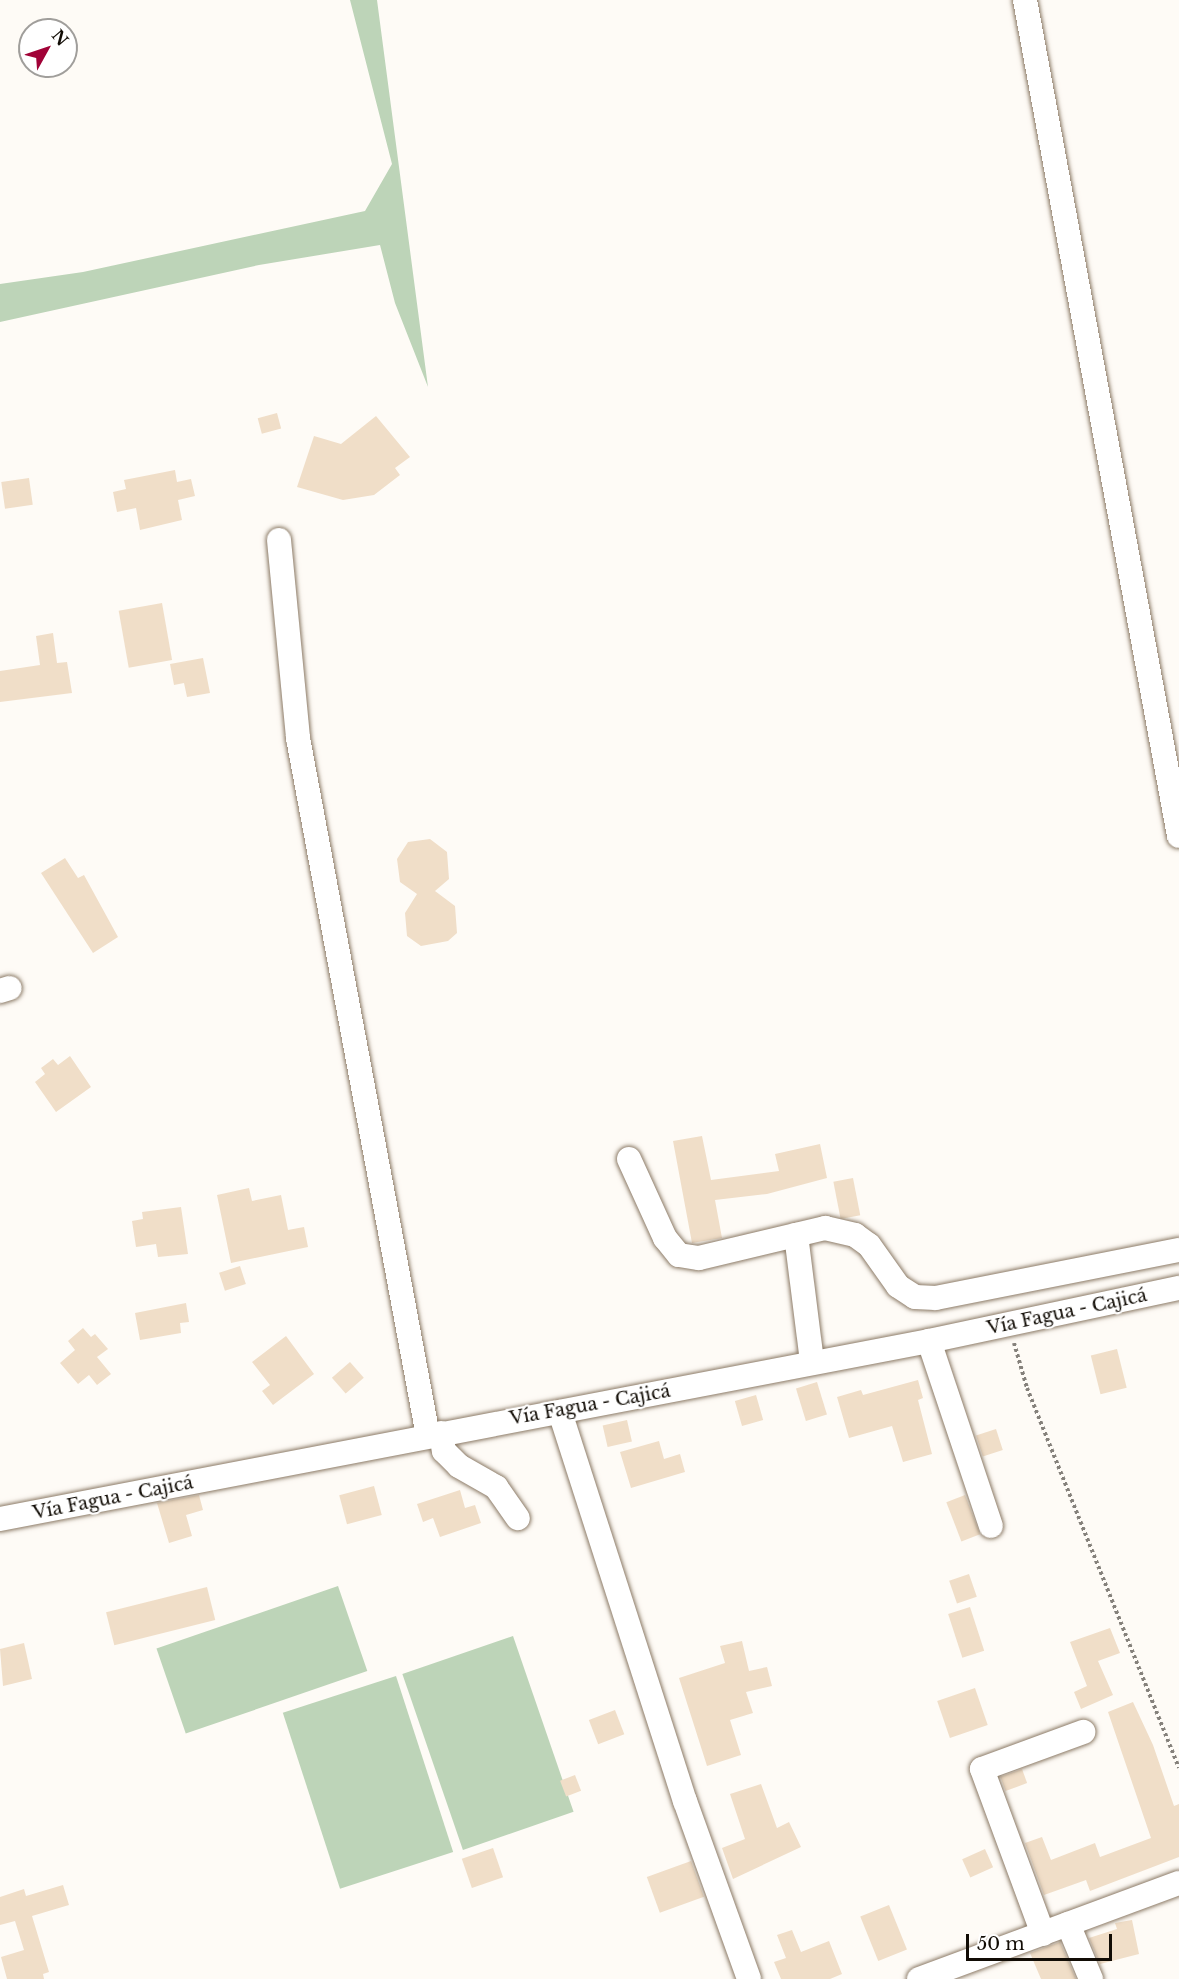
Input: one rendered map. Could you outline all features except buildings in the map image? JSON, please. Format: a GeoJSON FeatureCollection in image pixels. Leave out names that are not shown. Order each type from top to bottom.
{"type":"FeatureCollection","features":[{"type":"Feature","properties":{"kind":"street"},"geometry":{"type":"LineString","coordinates":[[1025,0],[1179,836]]}},
{"type":"Feature","properties":{"kind":"street"},"geometry":{"type":"LineString","coordinates":[[279,540],[298,738],[434,1435],[444,1451],[459,1466],[496,1487],[518,1518]]}},
{"type":"Feature","properties":{"kind":"street"},"geometry":{"type":"LineString","coordinates":[[629,1159],[664,1238],[679,1254],[699,1258],[825,1228],[855,1235],[869,1245],[898,1286],[915,1297],[936,1298],[1179,1250]]}},
{"type":"Feature","properties":{"kind":"street"},"geometry":{"type":"LineString","coordinates":[[796,1235],[812,1361]]}},
{"type":"Feature","properties":{"kind":"street","name":"Vía Fagua - Cajicá"},"geometry":{"type":"LineString","coordinates":[[0,1519],[560,1412],[812,1361],[929,1341],[1179,1288]]}},
{"type":"Feature","properties":{"kind":"street"},"geometry":{"type":"LineString","coordinates":[[929,1341],[991,1526]]}},
{"type":"Feature","properties":{"kind":"street"},"geometry":{"type":"LineString","coordinates":[[560,1412],[685,1801],[749,1979]]}},
{"type":"Feature","properties":{"kind":"street"},"geometry":{"type":"LineString","coordinates":[[1043,1934],[982,1769],[1083,1732]]}},
{"type":"Feature","properties":{"kind":"street"},"geometry":{"type":"LineString","coordinates":[[919,1979],[1179,1883]]}},
{"type":"Feature","properties":{"kind":"street"},"geometry":{"type":"LineString","coordinates":[[1068,1924],[1091,1979]]}},
{"type":"Feature","properties":{"kind":"path"},"geometry":{"type":"LineString","coordinates":[[1009,1325],[1027,1388],[1179,1768]]}},
{"type":"Feature","properties":{"kind":"green space"},"geometry":{"type":"Polygon","coordinates":[[[350,0],[377,0],[428,387],[395,303],[380,245],[259,265],[0,322],[0,284],[83,272],[365,211],[392,164],[350,0]]]}},
{"type":"Feature","properties":{"kind":"green space"},"geometry":{"type":"Polygon","coordinates":[[[338,1586],[367,1671],[186,1734],[156,1649],[338,1586]]]}},
{"type":"Feature","properties":{"kind":"green space"},"geometry":{"type":"Polygon","coordinates":[[[513,1636],[574,1812],[463,1850],[402,1674],[513,1636]]]}},
{"type":"Feature","properties":{"kind":"green space"},"geometry":{"type":"Polygon","coordinates":[[[396,1676],[453,1852],[340,1889],[283,1713],[396,1676]]]}}]}
